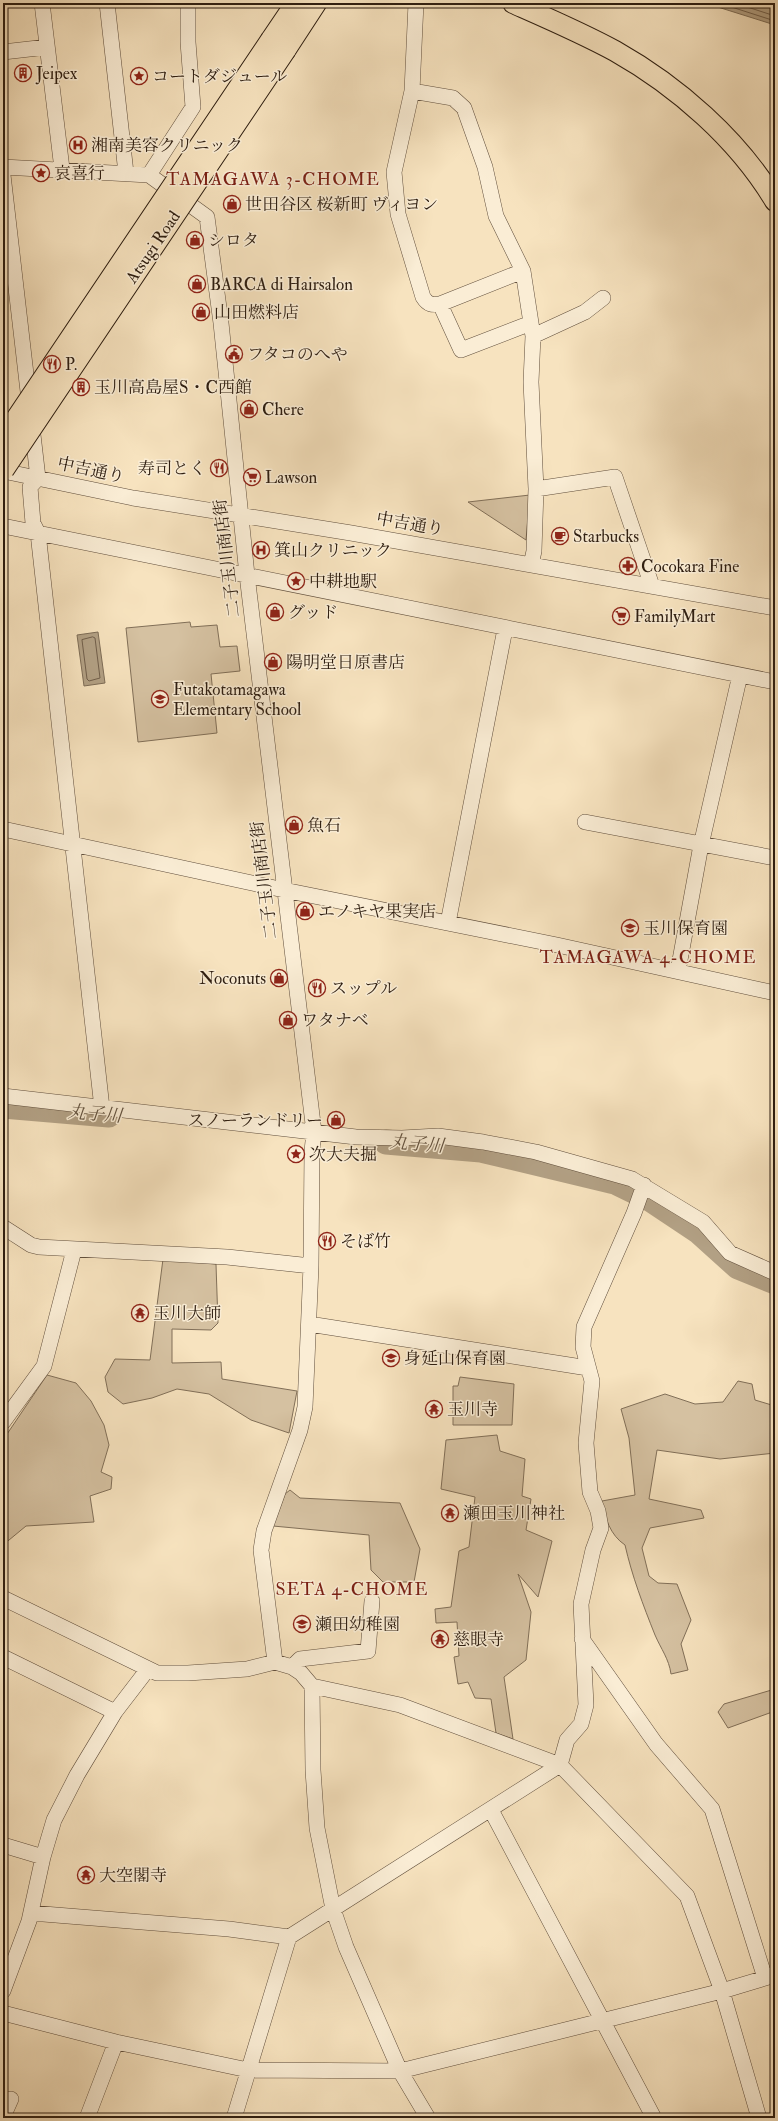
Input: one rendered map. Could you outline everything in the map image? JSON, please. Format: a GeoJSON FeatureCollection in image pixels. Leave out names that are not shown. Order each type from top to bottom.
{"type":"FeatureCollection","features":[{"type":"Feature","properties":{"kind":"highway","name":"Atsugi Road"},"geometry":{"type":"LineString","coordinates":[[3,440],[297,3]]}},
{"type":"Feature","properties":{"kind":"highway","name":"Atsugi Road"},"geometry":{"type":"LineString","coordinates":[[3,470],[315,3]]}},
{"type":"Feature","properties":{"kind":"main road"},"geometry":{"type":"LineString","coordinates":[[513,3],[614,50],[662,82],[696,109],[728,140],[761,178],[775,201]]}},
{"type":"Feature","properties":{"kind":"street"},"geometry":{"type":"LineString","coordinates":[[42,3],[62,169]]}},
{"type":"Feature","properties":{"kind":"street"},"geometry":{"type":"LineString","coordinates":[[107,3],[126,173]]}},
{"type":"Feature","properties":{"kind":"street"},"geometry":{"type":"LineString","coordinates":[[3,167],[62,169],[150,175],[193,107],[188,42],[188,3]]}},
{"type":"Feature","properties":{"kind":"street"},"geometry":{"type":"LineString","coordinates":[[416,3],[412,92],[394,172],[398,214],[423,297],[426,302],[431,305],[440,304],[523,271]]}},
{"type":"Feature","properties":{"kind":"street"},"geometry":{"type":"LineString","coordinates":[[3,52],[47,47]]}},
{"type":"Feature","properties":{"kind":"street"},"geometry":{"type":"LineString","coordinates":[[412,92],[453,98],[464,108],[485,167],[496,216],[523,271],[532,329],[531,382],[536,489],[534,551],[531,565]]}},
{"type":"Feature","properties":{"kind":"street"},"geometry":{"type":"LineString","coordinates":[[3,175],[38,478],[30,487],[33,523],[38,533],[71,844],[95,1031],[102,1108]]}},
{"type":"Feature","properties":{"kind":"street","name":"二子玉川商店街"},"geometry":{"type":"LineString","coordinates":[[150,175],[207,217],[247,575],[256,638],[284,890],[314,1133],[312,1151],[309,1324],[304,1415],[298,1438],[264,1531],[261,1550],[275,1662]]}},
{"type":"Feature","properties":{"kind":"street"},"geometry":{"type":"LineString","coordinates":[[440,304],[461,350],[585,312],[603,298]]}},
{"type":"Feature","properties":{"kind":"street","name":"中吉通り"},"geometry":{"type":"LineString","coordinates":[[3,470],[133,498],[351,533],[775,608]]}},
{"type":"Feature","properties":{"kind":"street"},"geometry":{"type":"LineString","coordinates":[[536,489],[615,477],[652,586]]}},
{"type":"Feature","properties":{"kind":"street"},"geometry":{"type":"LineString","coordinates":[[3,526],[775,682]]}},
{"type":"Feature","properties":{"kind":"street"},"geometry":{"type":"LineString","coordinates":[[448,923],[505,628]]}},
{"type":"Feature","properties":{"kind":"street"},"geometry":{"type":"LineString","coordinates":[[678,971],[701,845],[740,675]]}},
{"type":"Feature","properties":{"kind":"street"},"geometry":{"type":"LineString","coordinates":[[586,822],[775,858]]}},
{"type":"Feature","properties":{"kind":"street"},"geometry":{"type":"LineString","coordinates":[[3,829],[284,890],[678,971],[775,993]]}},
{"type":"Feature","properties":{"kind":"street"},"geometry":{"type":"LineString","coordinates":[[3,1096],[356,1137],[402,1138],[438,1136],[483,1142],[536,1152],[594,1167],[632,1179],[643,1189],[703,1222],[730,1252],[775,1273]]}},
{"type":"Feature","properties":{"kind":"street"},"geometry":{"type":"LineString","coordinates":[[31,1913],[228,1929],[289,1937],[560,1765],[567,1740],[581,1724],[586,1704],[581,1604],[593,1550],[601,1528],[598,1511],[590,1492],[586,1443],[592,1381],[583,1347],[584,1327],[643,1189]]}},
{"type":"Feature","properties":{"kind":"street"},"geometry":{"type":"LineString","coordinates":[[3,1227],[31,1245],[74,1250],[227,1257],[311,1266]]}},
{"type":"Feature","properties":{"kind":"street"},"geometry":{"type":"LineString","coordinates":[[3,1422],[44,1366],[74,1250]]}},
{"type":"Feature","properties":{"kind":"street"},"geometry":{"type":"LineString","coordinates":[[309,1324],[588,1368]]}},
{"type":"Feature","properties":{"kind":"street"},"geometry":{"type":"LineString","coordinates":[[3,1598],[157,1673],[188,1673],[247,1669],[275,1662],[292,1667],[301,1673],[312,1686],[400,1705],[560,1765],[687,1896],[722,1991],[759,2118]]}},
{"type":"Feature","properties":{"kind":"street"},"geometry":{"type":"LineString","coordinates":[[292,1667],[300,1659],[368,1651],[372,1601]]}},
{"type":"Feature","properties":{"kind":"street"},"geometry":{"type":"LineString","coordinates":[[3,2013],[116,2042],[248,2070],[400,2071],[772,1979],[712,1809],[656,1744],[582,1639]]}},
{"type":"Feature","properties":{"kind":"street"},"geometry":{"type":"LineString","coordinates":[[3,1657],[115,1712]]}},
{"type":"Feature","properties":{"kind":"street"},"geometry":{"type":"LineString","coordinates":[[3,1992],[31,1913],[43,1857],[54,1820],[77,1775],[115,1712],[148,1668]]}},
{"type":"Feature","properties":{"kind":"street"},"geometry":{"type":"LineString","coordinates":[[312,1686],[313,1770],[317,1828],[333,1909],[346,1947],[400,2071],[428,2118]]}},
{"type":"Feature","properties":{"kind":"street"},"geometry":{"type":"LineString","coordinates":[[491,1810],[654,2118]]}},
{"type":"Feature","properties":{"kind":"street"},"geometry":{"type":"LineString","coordinates":[[3,1845],[43,1857]]}},
{"type":"Feature","properties":{"kind":"street"},"geometry":{"type":"LineString","coordinates":[[234,2118],[289,1937]]}},
{"type":"Feature","properties":{"kind":"street"},"geometry":{"type":"LineString","coordinates":[[87,2118],[116,2042]]}},
{"type":"Feature","properties":{"kind":"street"},"geometry":{"type":"LineString","coordinates":[[3,2117],[11,2098]]}},
{"type":"Feature","properties":{"kind":"shaded area"},"geometry":{"type":"Polygon","coordinates":[[[530,495],[526,540],[468,502],[530,495]]]}},
{"type":"Feature","properties":{"kind":"shaded area"},"geometry":{"type":"Polygon","coordinates":[[[190,622],[191,627],[217,625],[220,647],[237,646],[240,671],[211,674],[217,733],[138,742],[126,628],[190,622]]]}},
{"type":"Feature","properties":{"kind":"shaded area"},"geometry":{"type":"Polygon","coordinates":[[[163,1259],[216,1264],[218,1323],[211,1330],[172,1329],[172,1363],[221,1362],[222,1379],[297,1391],[289,1433],[251,1420],[209,1394],[177,1389],[152,1398],[123,1404],[108,1392],[105,1377],[115,1359],[150,1360],[163,1259]]]}},
{"type":"Feature","properties":{"kind":"shaded area"},"geometry":{"type":"Polygon","coordinates":[[[47,1375],[76,1383],[91,1401],[104,1425],[109,1445],[101,1472],[112,1477],[111,1489],[90,1496],[94,1522],[26,1526],[3,1545],[3,1440],[47,1375]]]}},
{"type":"Feature","properties":{"kind":"shaded area"},"geometry":{"type":"Polygon","coordinates":[[[460,1377],[514,1384],[512,1425],[453,1425],[453,1386],[458,1386],[460,1377]]]}},
{"type":"Feature","properties":{"kind":"shaded area"},"geometry":{"type":"Polygon","coordinates":[[[738,1381],[752,1384],[755,1400],[775,1406],[775,1453],[720,1459],[657,1450],[649,1499],[701,1510],[704,1518],[650,1528],[642,1548],[649,1576],[658,1583],[677,1584],[691,1620],[681,1644],[688,1670],[671,1674],[667,1659],[655,1635],[642,1602],[625,1545],[620,1541],[609,1526],[602,1501],[635,1495],[629,1438],[621,1409],[665,1394],[695,1404],[723,1402],[738,1381]]]}},
{"type":"Feature","properties":{"kind":"shaded area"},"geometry":{"type":"Polygon","coordinates":[[[497,1435],[500,1451],[525,1459],[522,1496],[531,1499],[526,1530],[552,1541],[538,1597],[518,1574],[531,1612],[526,1660],[504,1677],[513,1739],[496,1733],[491,1699],[475,1698],[468,1682],[458,1684],[454,1657],[459,1656],[457,1622],[436,1623],[435,1609],[451,1607],[459,1551],[469,1547],[475,1497],[441,1489],[446,1440],[497,1435]]]}},
{"type":"Feature","properties":{"kind":"shaded area"},"geometry":{"type":"Polygon","coordinates":[[[290,1490],[300,1498],[400,1503],[420,1549],[414,1582],[383,1582],[371,1570],[369,1535],[273,1526],[285,1494],[290,1490]]]}},
{"type":"Feature","properties":{"kind":"shaded area"},"geometry":{"type":"Polygon","coordinates":[[[775,1689],[775,1711],[728,1728],[718,1712],[724,1704],[775,1689]]]}},
{"type":"Feature","properties":{"kind":"water"},"geometry":{"type":"Polygon","coordinates":[[[705,3],[774,3],[775,25],[705,3]]]}},
{"type":"Feature","properties":{"kind":"water"},"geometry":{"type":"Polygon","coordinates":[[[98,632],[105,683],[84,686],[77,635],[98,632]]]}},
{"type":"Feature","properties":{"kind":"waterway","name":"丸子川"},"geometry":{"type":"LineString","coordinates":[[3,1106],[109,1115]]}},
{"type":"Feature","properties":{"kind":"waterway","name":"丸子川"},"geometry":{"type":"LineString","coordinates":[[386,1142],[481,1150],[615,1182],[650,1199],[698,1231],[738,1267],[775,1282]]}},
{"type":"Feature","properties":{"kind":"place","name":"Jeipex"},"geometry":{"type":"Point","coordinates":[23,73]}},
{"type":"Feature","properties":{"kind":"place","name":"コートダジュール"},"geometry":{"type":"Point","coordinates":[139,76]}},
{"type":"Feature","properties":{"kind":"place","name":"湘南美容クリニック"},"geometry":{"type":"Point","coordinates":[78,145]}},
{"type":"Feature","properties":{"kind":"place","name":"哀喜行"},"geometry":{"type":"Point","coordinates":[41,173]}},
{"type":"Feature","properties":{"kind":"place","name":"世田谷区 桜新町 ヴィヨン"},"geometry":{"type":"Point","coordinates":[232,204]}},
{"type":"Feature","properties":{"kind":"place","name":"シロタ"},"geometry":{"type":"Point","coordinates":[195,240]}},
{"type":"Feature","properties":{"kind":"place","name":"BARCA di Hairsalon"},"geometry":{"type":"Point","coordinates":[197,284]}},
{"type":"Feature","properties":{"kind":"place","name":"山田燃料店"},"geometry":{"type":"Point","coordinates":[201,312]}},
{"type":"Feature","properties":{"kind":"place","name":"フタコのへや"},"geometry":{"type":"Point","coordinates":[234,354]}},
{"type":"Feature","properties":{"kind":"place","name":"P."},"geometry":{"type":"Point","coordinates":[52,364]}},
{"type":"Feature","properties":{"kind":"place","name":"玉川高島屋S・C西館"},"geometry":{"type":"Point","coordinates":[81,387]}},
{"type":"Feature","properties":{"kind":"place","name":"Chere"},"geometry":{"type":"Point","coordinates":[249,409]}},
{"type":"Feature","properties":{"kind":"place","name":"寿司とく"},"geometry":{"type":"Point","coordinates":[219,468]}},
{"type":"Feature","properties":{"kind":"place","name":"Lawson"},"geometry":{"type":"Point","coordinates":[252,477]}},
{"type":"Feature","properties":{"kind":"place","name":"Starbucks"},"geometry":{"type":"Point","coordinates":[560,536]}},
{"type":"Feature","properties":{"kind":"place","name":"箕山クリニック"},"geometry":{"type":"Point","coordinates":[261,550]}},
{"type":"Feature","properties":{"kind":"place","name":"Cocokara Fine"},"geometry":{"type":"Point","coordinates":[628,566]}},
{"type":"Feature","properties":{"kind":"place","name":"中耕地駅"},"geometry":{"type":"Point","coordinates":[296,581]}},
{"type":"Feature","properties":{"kind":"place","name":"グッド"},"geometry":{"type":"Point","coordinates":[275,612]}},
{"type":"Feature","properties":{"kind":"place","name":"FamilyMart"},"geometry":{"type":"Point","coordinates":[621,616]}},
{"type":"Feature","properties":{"kind":"place","name":"陽明堂日原書店"},"geometry":{"type":"Point","coordinates":[273,662]}},
{"type":"Feature","properties":{"kind":"place","name":"Futakotamagawa Elementary School"},"geometry":{"type":"Point","coordinates":[160,699]}},
{"type":"Feature","properties":{"kind":"place","name":"魚石"},"geometry":{"type":"Point","coordinates":[294,825]}},
{"type":"Feature","properties":{"kind":"place","name":"エノキヤ果実店"},"geometry":{"type":"Point","coordinates":[305,911]}},
{"type":"Feature","properties":{"kind":"place","name":"玉川保育園"},"geometry":{"type":"Point","coordinates":[630,928]}},
{"type":"Feature","properties":{"kind":"place","name":"Noconuts"},"geometry":{"type":"Point","coordinates":[279,978]}},
{"type":"Feature","properties":{"kind":"place","name":"スップル"},"geometry":{"type":"Point","coordinates":[317,988]}},
{"type":"Feature","properties":{"kind":"place","name":"ワタナベ"},"geometry":{"type":"Point","coordinates":[288,1020]}},
{"type":"Feature","properties":{"kind":"place","name":"スノーランドリー"},"geometry":{"type":"Point","coordinates":[336,1120]}},
{"type":"Feature","properties":{"kind":"place","name":"次大夫掘"},"geometry":{"type":"Point","coordinates":[296,1154]}},
{"type":"Feature","properties":{"kind":"place","name":"そば竹"},"geometry":{"type":"Point","coordinates":[327,1241]}},
{"type":"Feature","properties":{"kind":"place","name":"玉川大師"},"geometry":{"type":"Point","coordinates":[140,1313]}},
{"type":"Feature","properties":{"kind":"place","name":"身延山保育園"},"geometry":{"type":"Point","coordinates":[391,1358]}},
{"type":"Feature","properties":{"kind":"place","name":"玉川寺"},"geometry":{"type":"Point","coordinates":[434,1409]}},
{"type":"Feature","properties":{"kind":"place","name":"瀬田玉川神社"},"geometry":{"type":"Point","coordinates":[450,1513]}},
{"type":"Feature","properties":{"kind":"place","name":"瀬田幼稚園"},"geometry":{"type":"Point","coordinates":[302,1624]}},
{"type":"Feature","properties":{"kind":"place","name":"慈眼寺"},"geometry":{"type":"Point","coordinates":[440,1639]}},
{"type":"Feature","properties":{"kind":"place","name":"大空閣寺"},"geometry":{"type":"Point","coordinates":[86,1875]}},
{"type":"Feature","properties":{"kind":"district","name":"TAMAGAWA 3-CHOME"},"geometry":{"type":"Point","coordinates":[273,179]}},
{"type":"Feature","properties":{"kind":"district","name":"TAMAGAWA 4-CHOME"},"geometry":{"type":"Point","coordinates":[648,957]}},
{"type":"Feature","properties":{"kind":"district","name":"SETA 4-CHOME"},"geometry":{"type":"Point","coordinates":[352,1589]}}]}
